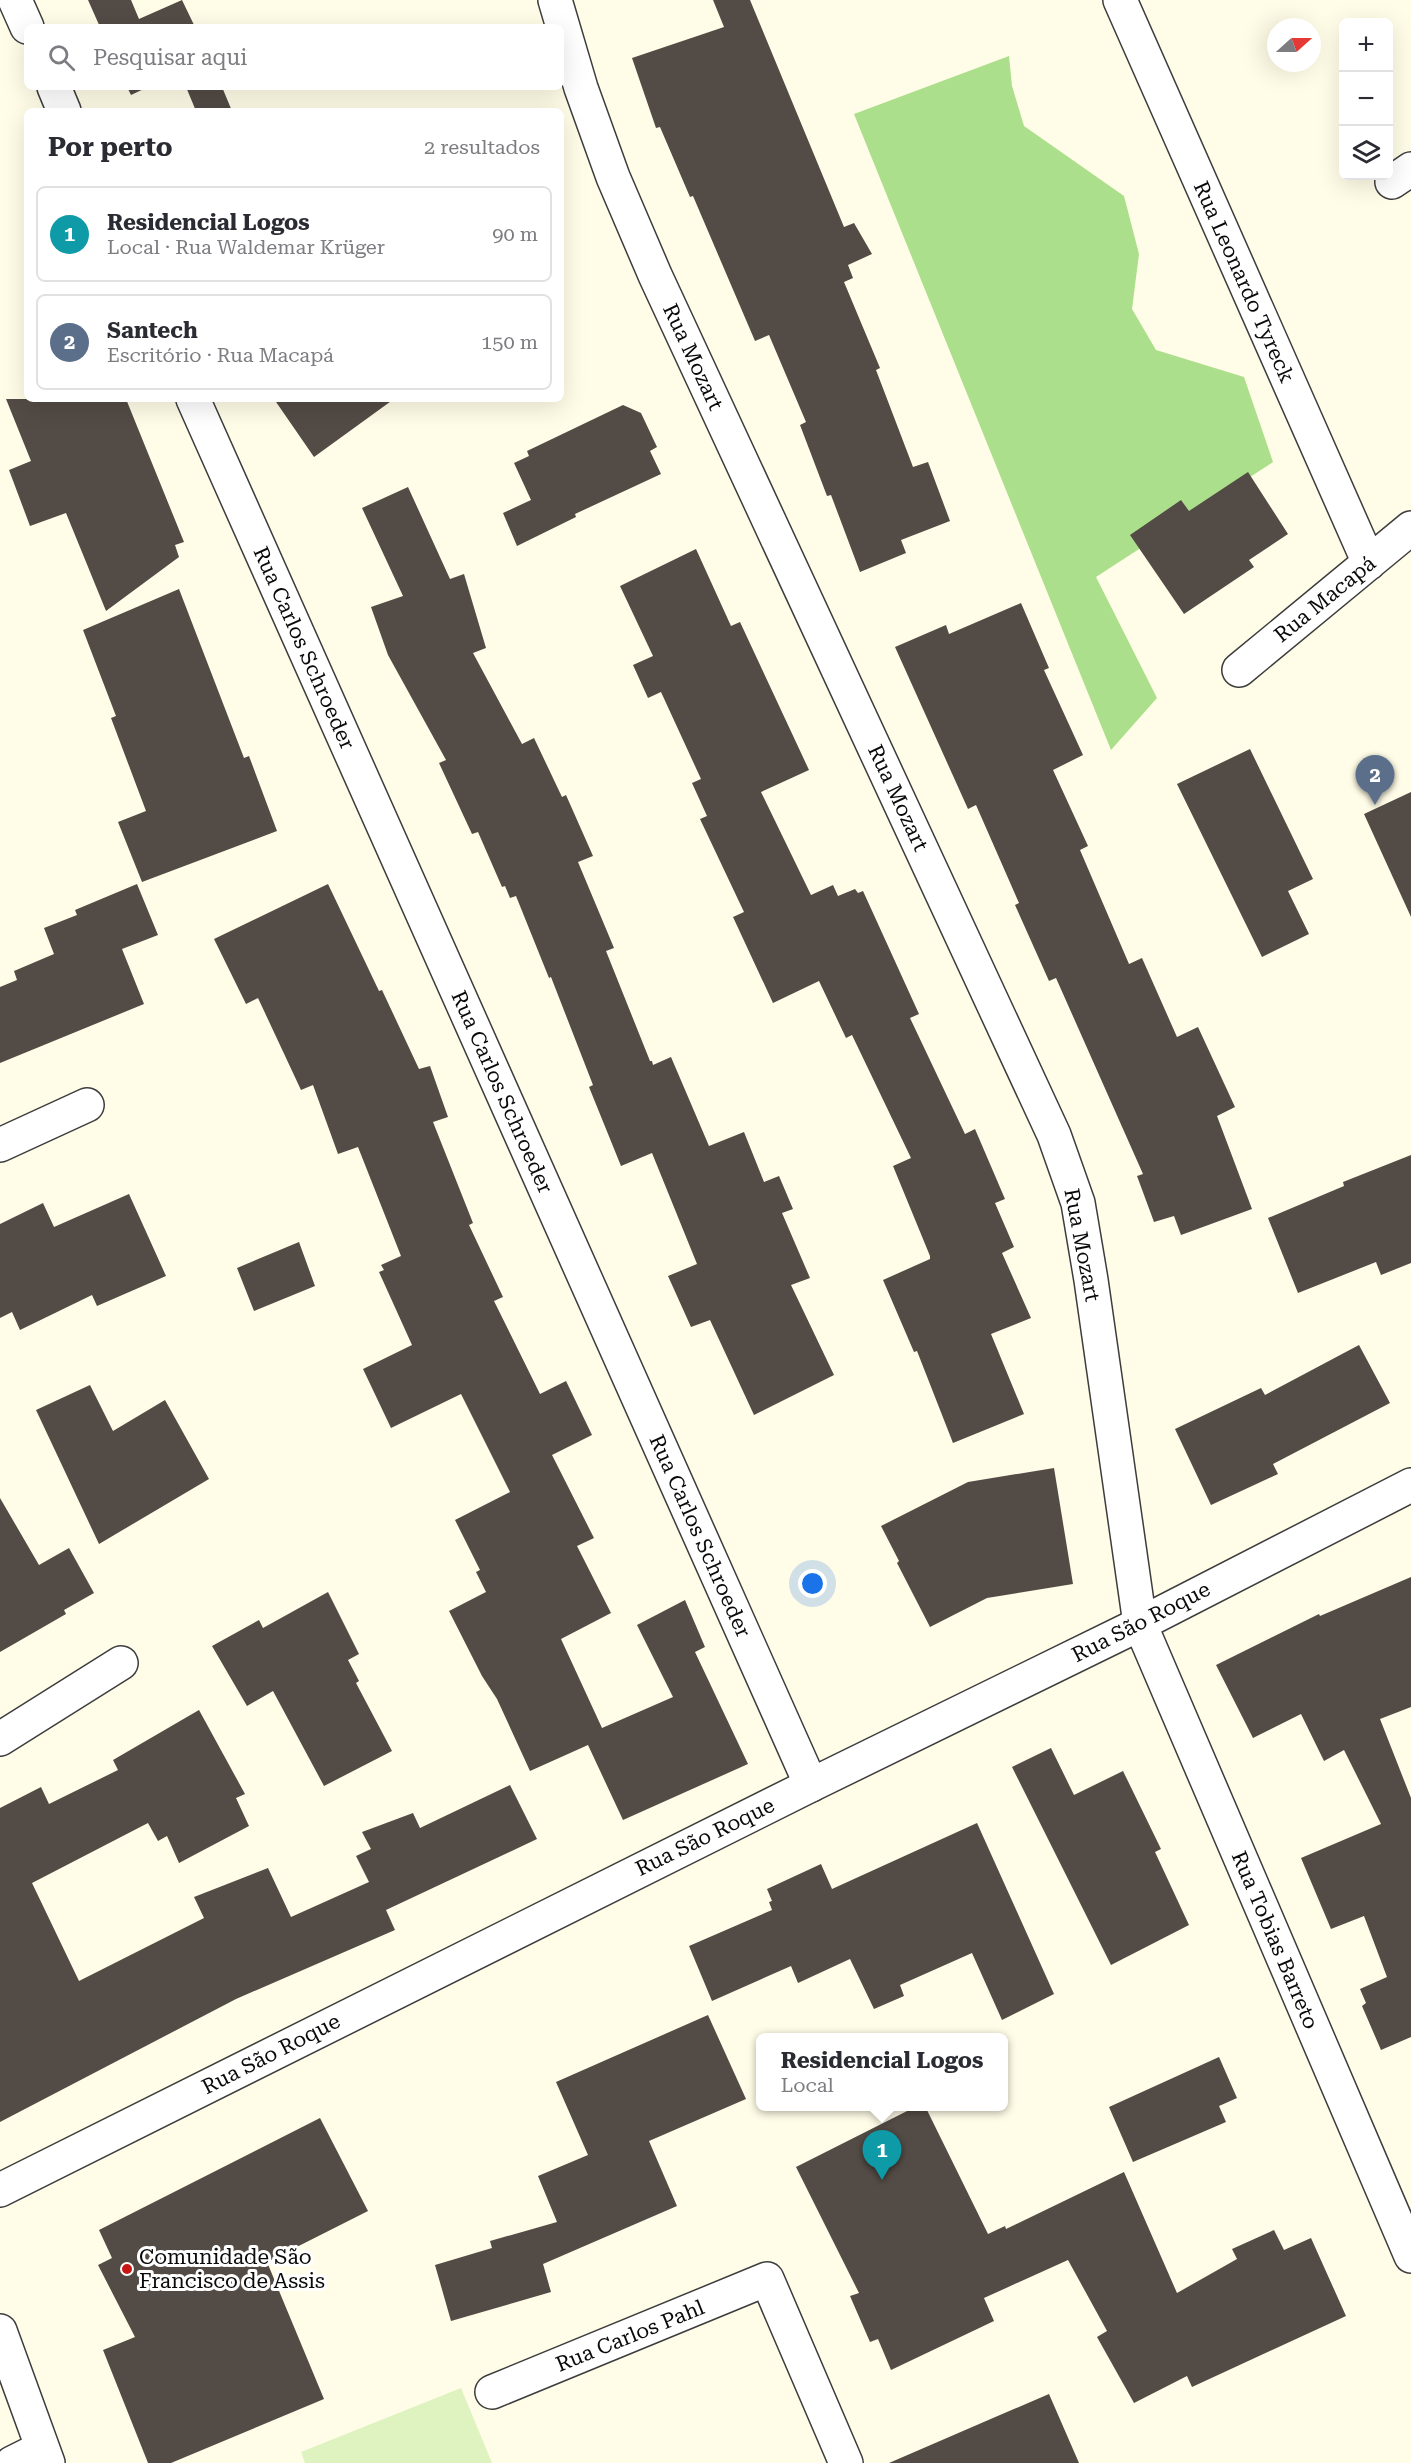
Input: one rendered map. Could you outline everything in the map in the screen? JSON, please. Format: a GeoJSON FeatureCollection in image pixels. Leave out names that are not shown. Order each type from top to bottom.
{"type":"FeatureCollection","features":[{"type":"Feature","properties":{"kind":"street"},"geometry":{"type":"LineString","coordinates":[[15,0],[26,24]]}},
{"type":"Feature","properties":{"kind":"street","name":"Rua Mozart"},"geometry":{"type":"LineString","coordinates":[[555,0],[562,24]]}},
{"type":"Feature","properties":{"kind":"street","name":"Rua Leonardo Tyreck"},"geometry":{"type":"LineString","coordinates":[[1120,0],[1369,563]]}},
{"type":"Feature","properties":{"kind":"street","name":"Rua Mozart"},"geometry":{"type":"LineString","coordinates":[[564,30],[581,88],[613,177],[655,275],[1054,1135],[1077,1203],[1085,1247],[1140,1624]]}},
{"type":"Feature","properties":{"kind":"street"},"geometry":{"type":"LineString","coordinates":[[55,90],[63,108]]}},
{"type":"Feature","properties":{"kind":"street","name":"Rua Carlos Schroeder"},"geometry":{"type":"LineString","coordinates":[[194,402],[811,1785]]}},
{"type":"Feature","properties":{"kind":"street","name":"Rua Macapá"},"geometry":{"type":"LineString","coordinates":[[1239,670],[1411,528]]}},
{"type":"Feature","properties":{"kind":"street"},"geometry":{"type":"LineString","coordinates":[[0,1145],[87,1105]]}},
{"type":"Feature","properties":{"kind":"street","name":"Rua São Roque"},"geometry":{"type":"LineString","coordinates":[[0,2190],[811,1785],[1140,1624],[1411,1485]]}},
{"type":"Feature","properties":{"kind":"street","name":"Rua Tobias Barreto"},"geometry":{"type":"LineString","coordinates":[[1140,1624],[1411,2256]]}},
{"type":"Feature","properties":{"kind":"street"},"geometry":{"type":"LineString","coordinates":[[0,1739],[121,1663]]}},
{"type":"Feature","properties":{"kind":"street","name":"Rua Carlos Pahl"},"geometry":{"type":"LineString","coordinates":[[492,2392],[767,2279],[846,2463]]}},
{"type":"Feature","properties":{"kind":"street"},"geometry":{"type":"LineString","coordinates":[[0,2331],[45,2455],[12,2463]]}},
{"type":"Feature","properties":{"kind":"green space"},"geometry":{"type":"Polygon","coordinates":[[[1009,56],[1012,86],[1024,126],[1124,196],[1139,254],[1132,309],[1156,350],[1244,377],[1273,462],[1096,577],[1157,698],[1111,750],[854,114],[1009,56]]]}},
{"type":"Feature","properties":{"kind":"green space"},"geometry":{"type":"Polygon","coordinates":[[[461,2388],[492,2463],[305,2463],[301,2452],[461,2388]]]}},
{"type":"Feature","properties":{"kind":"building"},"geometry":{"type":"Polygon","coordinates":[[[88,0],[131,0],[139,19],[182,0],[194,24],[99,24],[88,0]]]}},
{"type":"Feature","properties":{"kind":"building"},"geometry":{"type":"Polygon","coordinates":[[[713,0],[750,0],[844,227],[854,223],[872,254],[848,265],[853,278],[844,282],[880,368],[876,370],[913,467],[928,462],[950,521],[901,540],[906,553],[860,572],[831,495],[827,496],[800,425],[806,422],[769,335],[755,341],[693,196],[690,197],[660,127],[656,128],[632,58],[724,27],[713,0]]]}},
{"type":"Feature","properties":{"kind":"building"},"geometry":{"type":"Polygon","coordinates":[[[128,90],[142,90],[131,95],[128,90]]]}},
{"type":"Feature","properties":{"kind":"building"},"geometry":{"type":"Polygon","coordinates":[[[187,90],[223,90],[231,108],[195,108],[187,90]]]}},
{"type":"Feature","properties":{"kind":"building"},"geometry":{"type":"Polygon","coordinates":[[[6,399],[24,399],[24,402],[127,402],[184,542],[175,545],[179,557],[106,611],[66,513],[30,526],[9,470],[31,461],[6,399]]]}},
{"type":"Feature","properties":{"kind":"building"},"geometry":{"type":"Polygon","coordinates":[[[276,402],[390,402],[314,457],[276,402]]]}},
{"type":"Feature","properties":{"kind":"building"},"geometry":{"type":"Polygon","coordinates":[[[623,405],[641,413],[657,447],[650,451],[661,474],[575,514],[576,517],[517,546],[503,513],[531,500],[514,463],[529,456],[527,451],[623,405]]]}},
{"type":"Feature","properties":{"kind":"building"},"geometry":{"type":"Polygon","coordinates":[[[1248,472],[1288,534],[1249,560],[1254,567],[1184,614],[1130,535],[1181,500],[1189,511],[1248,472]]]}},
{"type":"Feature","properties":{"kind":"building"},"geometry":{"type":"Polygon","coordinates":[[[408,487],[450,579],[464,574],[486,648],[473,653],[522,744],[534,738],[562,797],[566,795],[593,856],[578,862],[614,948],[606,951],[650,1061],[653,1065],[671,1057],[709,1146],[744,1132],[764,1182],[779,1176],[793,1209],[782,1213],[810,1278],[791,1285],[834,1375],[754,1415],[710,1320],[691,1327],[668,1276],[697,1264],[652,1153],[621,1166],[589,1087],[593,1085],[551,977],[549,978],[516,896],[510,898],[505,886],[502,887],[478,832],[472,834],[439,763],[446,760],[388,655],[371,607],[403,596],[362,508],[408,487]]]}},
{"type":"Feature","properties":{"kind":"building"},"geometry":{"type":"Polygon","coordinates":[[[696,549],[731,626],[740,622],[809,770],[761,792],[811,895],[833,885],[838,896],[855,889],[858,893],[863,891],[919,1014],[910,1018],[965,1134],[975,1129],[1005,1199],[995,1203],[1014,1247],[1002,1253],[1031,1318],[991,1334],[1024,1414],[953,1443],[917,1351],[914,1352],[883,1280],[930,1259],[893,1166],[911,1158],[852,1035],[846,1038],[819,981],[773,1003],[733,917],[744,912],[700,819],[707,816],[692,783],[701,779],[661,692],[648,698],[633,665],[653,656],[620,586],[696,549]]]}},
{"type":"Feature","properties":{"kind":"building"},"geometry":{"type":"Polygon","coordinates":[[[179,589],[244,758],[249,756],[277,831],[142,882],[118,822],[146,811],[111,718],[116,716],[83,630],[179,589]]]}},
{"type":"Feature","properties":{"kind":"building"},"geometry":{"type":"Polygon","coordinates":[[[1021,603],[1049,668],[1044,670],[1083,755],[1053,770],[1088,846],[1080,850],[1129,964],[1142,958],[1177,1037],[1198,1027],[1235,1107],[1217,1116],[1252,1209],[1181,1235],[1174,1216],[1154,1222],[1137,1176],[1143,1174],[1056,978],[1049,981],[1015,905],[1019,903],[976,805],[968,809],[895,647],[946,625],[949,634],[1021,603]]]}},
{"type":"Feature","properties":{"kind":"building"},"geometry":{"type":"Polygon","coordinates":[[[1250,749],[1313,879],[1288,891],[1309,934],[1262,957],[1177,784],[1250,749]]]}},
{"type":"Feature","properties":{"kind":"building"},"geometry":{"type":"Polygon","coordinates":[[[1411,792],[1411,917],[1364,814],[1411,792]]]}},
{"type":"Feature","properties":{"kind":"building"},"geometry":{"type":"Polygon","coordinates":[[[137,884],[158,935],[122,949],[144,1004],[0,1063],[0,987],[17,980],[14,971],[54,954],[44,928],[77,915],[75,910],[137,884]]]}},
{"type":"Feature","properties":{"kind":"building"},"geometry":{"type":"Polygon","coordinates":[[[328,884],[419,1069],[430,1066],[448,1117],[433,1122],[473,1223],[469,1225],[503,1297],[494,1301],[540,1394],[566,1381],[592,1435],[552,1455],[594,1538],[577,1546],[611,1613],[561,1639],[602,1728],[673,1697],[637,1625],[685,1600],[705,1647],[695,1652],[748,1764],[623,1820],[588,1745],[530,1771],[497,1699],[482,1676],[449,1611],[486,1592],[476,1572],[480,1570],[455,1520],[510,1492],[461,1394],[391,1428],[363,1369],[412,1345],[379,1272],[384,1270],[381,1265],[401,1256],[358,1147],[338,1154],[313,1085],[301,1090],[258,998],[246,1004],[214,939],[328,884]]]}},
{"type":"Feature","properties":{"kind":"building"},"geometry":{"type":"Polygon","coordinates":[[[1411,1155],[1411,1263],[1381,1275],[1376,1262],[1298,1293],[1268,1218],[1344,1186],[1343,1182],[1411,1155]]]}},
{"type":"Feature","properties":{"kind":"building"},"geometry":{"type":"Polygon","coordinates":[[[129,1194],[166,1276],[97,1306],[92,1295],[20,1330],[12,1312],[0,1318],[0,1224],[43,1203],[54,1227],[129,1194]]]}},
{"type":"Feature","properties":{"kind":"building"},"geometry":{"type":"Polygon","coordinates":[[[299,1242],[315,1286],[254,1311],[237,1268],[299,1242]]]}},
{"type":"Feature","properties":{"kind":"building"},"geometry":{"type":"Polygon","coordinates":[[[1359,1345],[1390,1403],[1273,1464],[1278,1474],[1211,1505],[1175,1429],[1261,1388],[1265,1395],[1359,1345]]]}},
{"type":"Feature","properties":{"kind":"building"},"geometry":{"type":"Polygon","coordinates":[[[90,1385],[113,1431],[165,1400],[209,1479],[99,1544],[36,1410],[90,1385]]]}},
{"type":"Feature","properties":{"kind":"building"},"geometry":{"type":"Polygon","coordinates":[[[1054,1468],[1073,1584],[987,1598],[930,1627],[881,1526],[968,1482],[1054,1468]]]}},
{"type":"Feature","properties":{"kind":"building"},"geometry":{"type":"Polygon","coordinates":[[[0,1498],[39,1565],[69,1548],[94,1593],[64,1610],[66,1614],[0,1652],[0,1498]]]}},
{"type":"Feature","properties":{"kind":"building"},"geometry":{"type":"Polygon","coordinates":[[[1411,1577],[1411,1707],[1380,1719],[1411,1798],[1411,2037],[1381,2050],[1362,2006],[1366,2003],[1360,1989],[1387,1977],[1364,1916],[1331,1929],[1301,1858],[1381,1824],[1344,1750],[1324,1761],[1301,1714],[1253,1738],[1216,1665],[1319,1614],[1320,1616],[1411,1577]]]}},
{"type":"Feature","properties":{"kind":"building"},"geometry":{"type":"Polygon","coordinates":[[[328,1592],[359,1654],[348,1660],[359,1681],[356,1683],[392,1751],[324,1786],[273,1691],[247,1706],[212,1646],[259,1620],[263,1628],[328,1592]]]}},
{"type":"Feature","properties":{"kind":"building"},"geometry":{"type":"Polygon","coordinates":[[[199,1710],[245,1794],[236,1798],[249,1826],[179,1863],[167,1836],[158,1841],[148,1823],[32,1883],[79,1981],[204,1918],[194,1897],[268,1868],[291,1917],[369,1882],[356,1856],[371,1849],[362,1832],[413,1813],[420,1828],[510,1785],[537,1839],[386,1910],[395,1930],[236,1999],[0,2122],[0,1808],[41,1787],[49,1804],[118,1770],[113,1760],[199,1710]]]}},
{"type":"Feature","properties":{"kind":"building"},"geometry":{"type":"Polygon","coordinates":[[[1051,1748],[1074,1795],[1123,1771],[1161,1849],[1155,1852],[1189,1925],[1111,1965],[1012,1767],[1051,1748]]]}},
{"type":"Feature","properties":{"kind":"building"},"geometry":{"type":"Polygon","coordinates":[[[977,1823],[1054,1994],[1002,2020],[972,1953],[900,1985],[904,1996],[874,2009],[850,1959],[798,1983],[791,1966],[712,2001],[689,1946],[772,1910],[769,1902],[772,1901],[767,1889],[821,1864],[832,1889],[977,1823]]]}},
{"type":"Feature","properties":{"kind":"building"},"geometry":{"type":"Polygon","coordinates":[[[708,2015],[746,2099],[649,2141],[677,2206],[543,2264],[551,2292],[451,2321],[435,2265],[492,2248],[490,2241],[557,2222],[538,2176],[588,2155],[556,2082],[708,2015]]]}},
{"type":"Feature","properties":{"kind":"building"},"geometry":{"type":"Polygon","coordinates":[[[1219,2057],[1237,2098],[1219,2106],[1226,2122],[1133,2162],[1109,2107],[1219,2057]]]}},
{"type":"Feature","properties":{"kind":"building"},"geometry":{"type":"Polygon","coordinates":[[[907,2111],[927,2111],[988,2234],[1005,2226],[1006,2229],[1124,2172],[1177,2293],[1237,2259],[1232,2249],[1274,2230],[1284,2250],[1311,2238],[1346,2316],[1192,2387],[1187,2376],[1134,2403],[1097,2337],[1107,2331],[1068,2260],[984,2298],[994,2321],[891,2370],[878,2339],[870,2342],[850,2296],[859,2293],[796,2167],[907,2111]]]}},
{"type":"Feature","properties":{"kind":"building"},"geometry":{"type":"Polygon","coordinates":[[[320,2118],[368,2211],[267,2262],[324,2399],[171,2463],[148,2463],[103,2350],[135,2337],[98,2265],[112,2258],[99,2230],[320,2118]]]}},
{"type":"Feature","properties":{"kind":"building"},"geometry":{"type":"Polygon","coordinates":[[[1049,2394],[1079,2463],[889,2463],[993,2418],[1049,2394]]]}},
{"type":"Feature","properties":{"kind":"place","name":"Santech"},"geometry":{"type":"Point","coordinates":[1375,805]}},
{"type":"Feature","properties":{"kind":"place","name":"Residencial Logos"},"geometry":{"type":"Point","coordinates":[882,2180]}},
{"type":"Feature","properties":{"kind":"place","name":"Comunidade São Francisco de Assis"},"geometry":{"type":"Point","coordinates":[127,2269]}}]}
